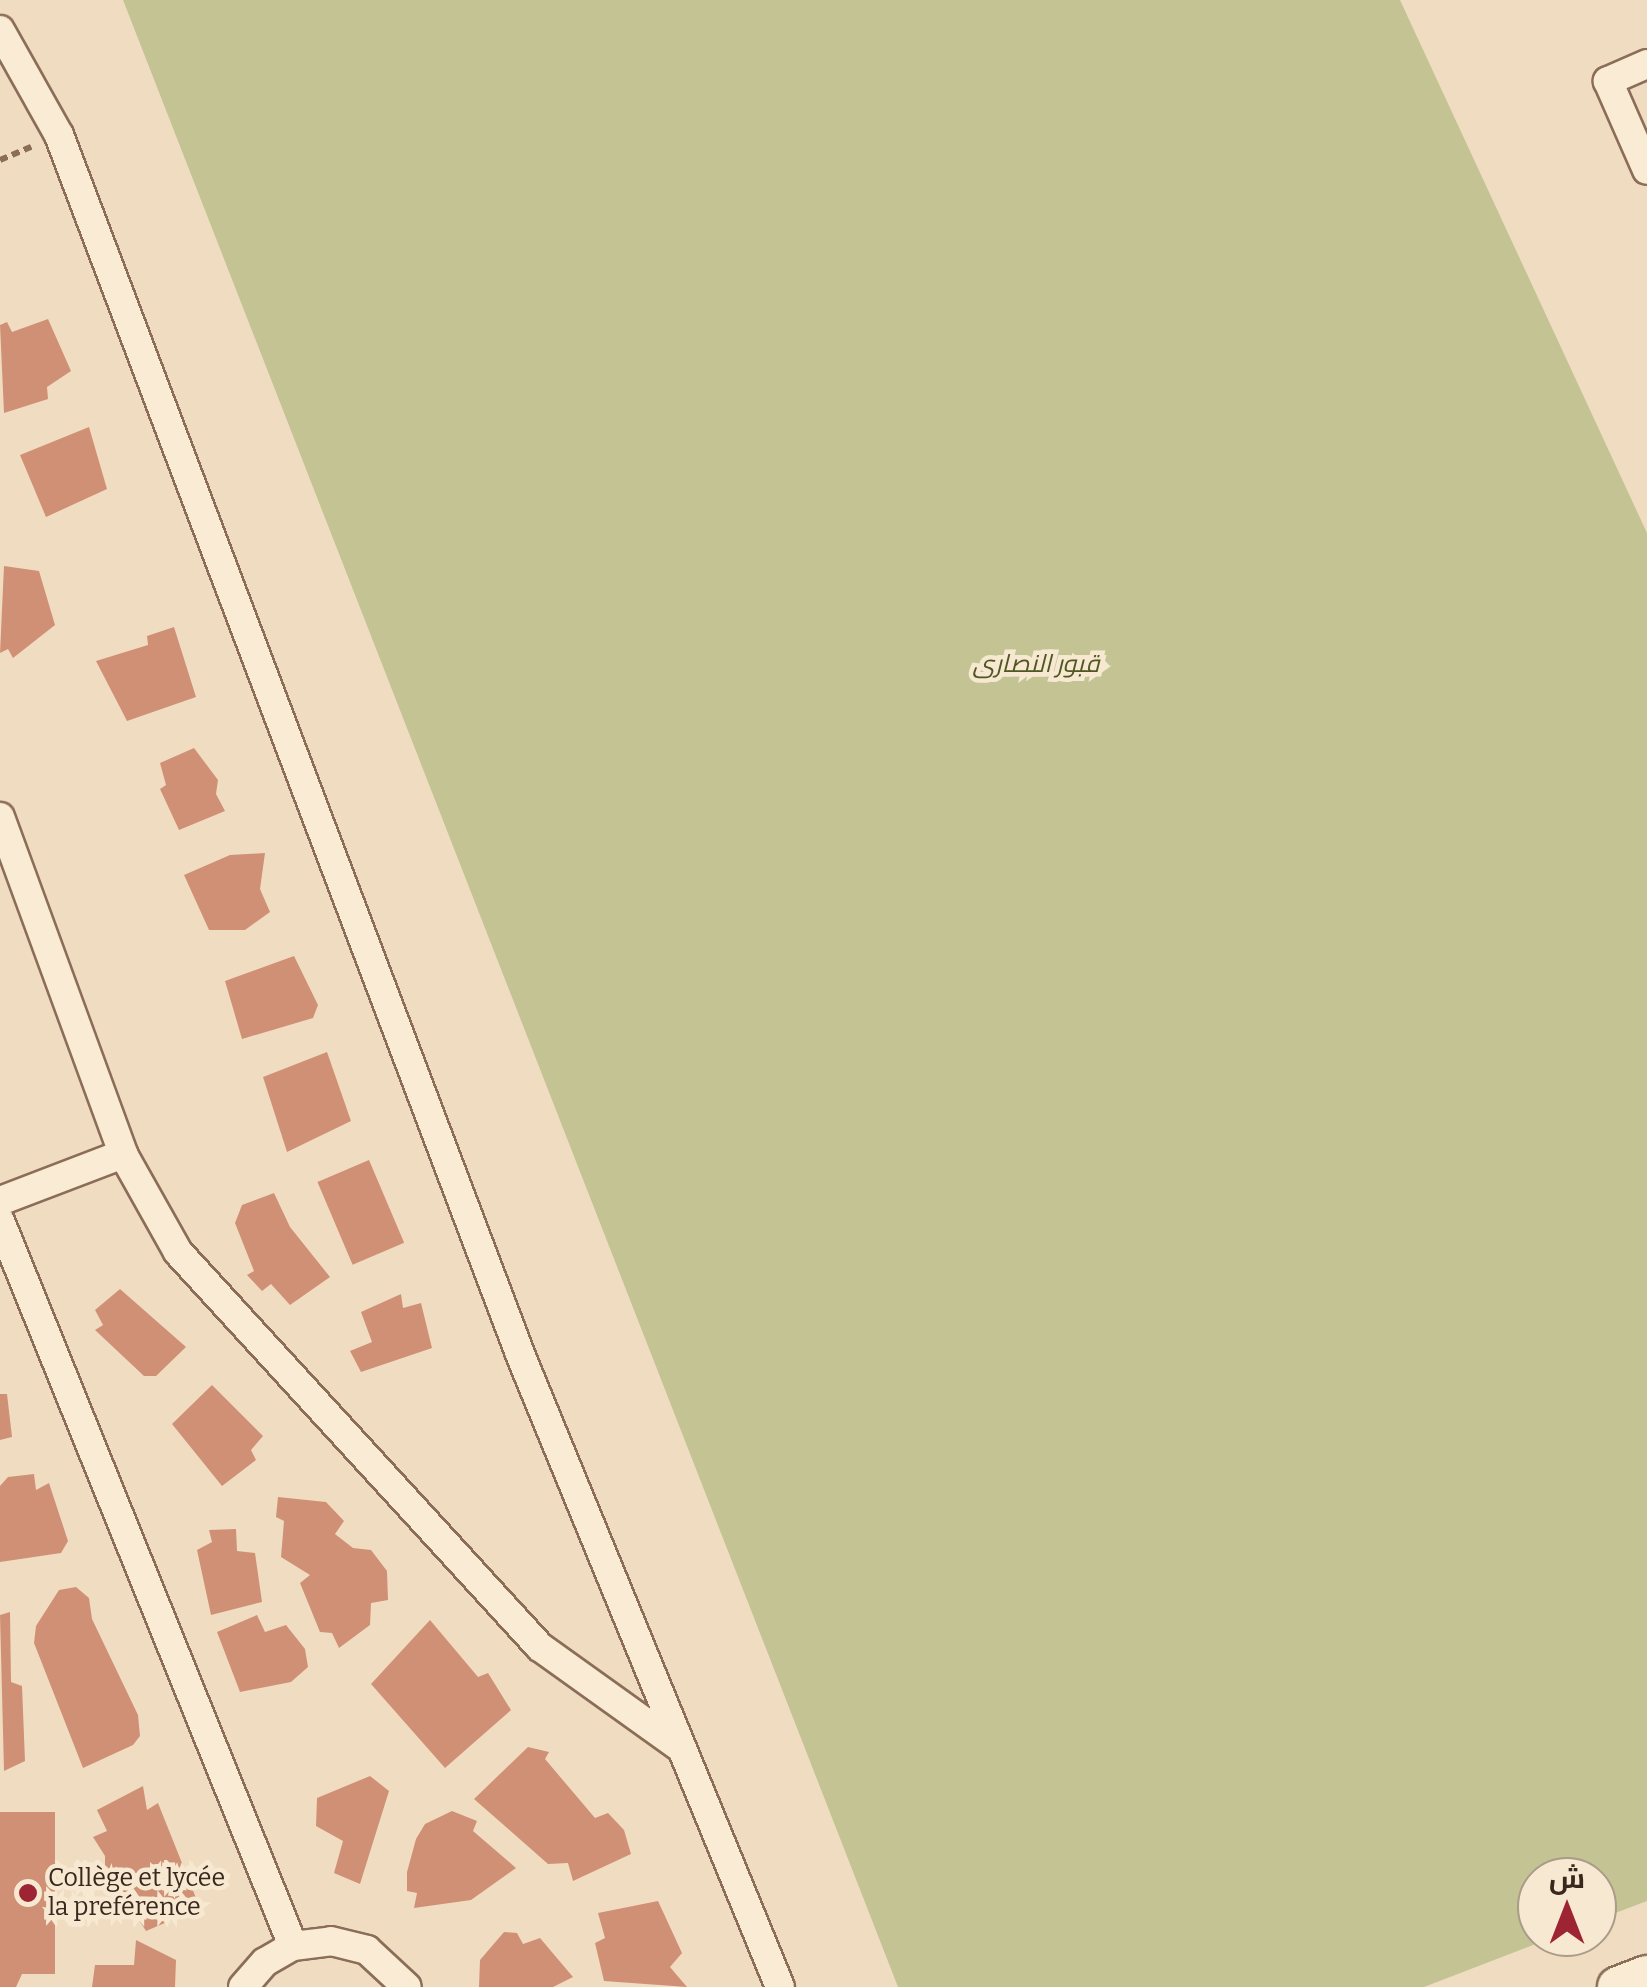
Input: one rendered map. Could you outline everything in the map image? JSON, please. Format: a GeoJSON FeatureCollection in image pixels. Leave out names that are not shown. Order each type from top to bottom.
{"type":"FeatureCollection","features":[{"type":"Feature","properties":{"kind":"main road"},"geometry":{"type":"LineString","coordinates":[[1618,1987],[1647,1976]]}},
{"type":"Feature","properties":{"kind":"street"},"geometry":{"type":"LineString","coordinates":[[0,30],[59,135],[520,1354],[780,1987]]}},
{"type":"Feature","properties":{"kind":"street"},"geometry":{"type":"LineString","coordinates":[[1647,64],[1608,81],[1647,170]]}},
{"type":"Feature","properties":{"kind":"street"},"geometry":{"type":"LineString","coordinates":[[0,817],[124,1154],[178,1252],[440,1540],[575,1678],[681,1748]]}},
{"type":"Feature","properties":{"kind":"street"},"geometry":{"type":"LineString","coordinates":[[0,1201],[124,1154]]}},
{"type":"Feature","properties":{"kind":"street"},"geometry":{"type":"LineString","coordinates":[[0,1221],[293,1946]]}},
{"type":"Feature","properties":{"kind":"street"},"geometry":{"type":"LineString","coordinates":[[243,1987],[265,1962],[293,1946],[330,1940],[367,1950],[407,1987]]}},
{"type":"Feature","properties":{"kind":"green space","name":"قبور النصارى"},"geometry":{"type":"Polygon","coordinates":[[[123,0],[1400,0],[1647,533],[1647,1901],[1617,1912],[1617,1857],[1517,1857],[1517,1951],[1424,1987],[898,1987],[123,0]]]}},
{"type":"Feature","properties":{"kind":"building"},"geometry":{"type":"Polygon","coordinates":[[[48,319],[71,371],[47,387],[48,399],[4,413],[0,325],[7,322],[12,332],[48,319]]]}},
{"type":"Feature","properties":{"kind":"building"},"geometry":{"type":"Polygon","coordinates":[[[89,427],[107,489],[46,517],[20,455],[89,427]]]}},
{"type":"Feature","properties":{"kind":"building"},"geometry":{"type":"Polygon","coordinates":[[[4,566],[39,571],[55,625],[13,658],[8,649],[0,653],[4,566]]]}},
{"type":"Feature","properties":{"kind":"building"},"geometry":{"type":"Polygon","coordinates":[[[174,627],[196,697],[127,721],[96,661],[148,645],[147,636],[174,627]]]}},
{"type":"Feature","properties":{"kind":"building"},"geometry":{"type":"Polygon","coordinates":[[[194,748],[218,780],[216,794],[225,811],[179,830],[160,789],[166,785],[160,763],[194,748]]]}},
{"type":"Feature","properties":{"kind":"building"},"geometry":{"type":"Polygon","coordinates":[[[265,853],[260,889],[270,912],[245,930],[209,930],[184,875],[230,855],[265,853]]]}},
{"type":"Feature","properties":{"kind":"building"},"geometry":{"type":"Polygon","coordinates":[[[294,956],[318,1005],[313,1018],[242,1039],[225,981],[294,956]]]}},
{"type":"Feature","properties":{"kind":"building"},"geometry":{"type":"Polygon","coordinates":[[[327,1052],[351,1121],[287,1152],[263,1077],[327,1052]]]}},
{"type":"Feature","properties":{"kind":"building"},"geometry":{"type":"Polygon","coordinates":[[[369,1160],[404,1243],[353,1265],[317,1182],[369,1160]]]}},
{"type":"Feature","properties":{"kind":"building"},"geometry":{"type":"Polygon","coordinates":[[[274,1193],[290,1227],[330,1277],[290,1305],[271,1284],[262,1291],[247,1275],[254,1271],[235,1223],[242,1205],[274,1193]]]}},
{"type":"Feature","properties":{"kind":"building"},"geometry":{"type":"Polygon","coordinates":[[[120,1289],[186,1347],[156,1376],[144,1376],[95,1330],[103,1325],[95,1310],[120,1289]]]}},
{"type":"Feature","properties":{"kind":"building"},"geometry":{"type":"Polygon","coordinates":[[[401,1294],[403,1308],[421,1303],[432,1348],[361,1372],[350,1351],[372,1342],[361,1312],[401,1294]]]}},
{"type":"Feature","properties":{"kind":"building"},"geometry":{"type":"Polygon","coordinates":[[[212,1385],[263,1436],[251,1450],[256,1460],[222,1486],[172,1424],[212,1385]]]}},
{"type":"Feature","properties":{"kind":"building"},"geometry":{"type":"Polygon","coordinates":[[[0,1394],[7,1394],[12,1437],[0,1440],[0,1394]]]}},
{"type":"Feature","properties":{"kind":"building"},"geometry":{"type":"Polygon","coordinates":[[[34,1474],[36,1490],[49,1483],[68,1541],[61,1553],[0,1562],[0,1486],[8,1477],[34,1474]]]}},
{"type":"Feature","properties":{"kind":"building"},"geometry":{"type":"Polygon","coordinates":[[[278,1497],[326,1502],[344,1521],[335,1534],[353,1548],[371,1550],[387,1571],[388,1600],[371,1603],[370,1625],[339,1648],[332,1633],[320,1632],[300,1583],[310,1575],[281,1557],[284,1521],[276,1517],[278,1497]]]}},
{"type":"Feature","properties":{"kind":"building"},"geometry":{"type":"Polygon","coordinates":[[[236,1529],[237,1551],[255,1553],[262,1602],[211,1615],[197,1550],[212,1542],[209,1530],[236,1529]]]}},
{"type":"Feature","properties":{"kind":"building"},"geometry":{"type":"Polygon","coordinates":[[[76,1587],[89,1598],[92,1619],[138,1715],[140,1736],[133,1745],[83,1768],[34,1643],[36,1626],[59,1590],[76,1587]]]}},
{"type":"Feature","properties":{"kind":"building"},"geometry":{"type":"Polygon","coordinates":[[[10,1612],[11,1682],[22,1686],[25,1761],[4,1771],[0,1615],[10,1612]]]}},
{"type":"Feature","properties":{"kind":"building"},"geometry":{"type":"Polygon","coordinates":[[[257,1615],[265,1632],[286,1625],[305,1649],[308,1667],[291,1682],[240,1692],[217,1632],[257,1615]]]}},
{"type":"Feature","properties":{"kind":"building"},"geometry":{"type":"Polygon","coordinates":[[[430,1620],[478,1677],[488,1673],[511,1710],[445,1768],[371,1684],[430,1620]]]}},
{"type":"Feature","properties":{"kind":"building"},"geometry":{"type":"Polygon","coordinates":[[[528,1747],[549,1752],[545,1759],[595,1818],[608,1813],[624,1830],[631,1854],[573,1881],[568,1863],[548,1864],[474,1799],[528,1747]]]}},
{"type":"Feature","properties":{"kind":"building"},"geometry":{"type":"Polygon","coordinates":[[[370,1776],[389,1791],[360,1884],[334,1873],[343,1841],[316,1826],[317,1798],[370,1776]]]}},
{"type":"Feature","properties":{"kind":"building"},"geometry":{"type":"Polygon","coordinates":[[[143,1786],[147,1810],[158,1803],[200,1908],[146,1931],[116,1884],[105,1882],[105,1856],[93,1837],[107,1831],[97,1810],[143,1786]]]}},
{"type":"Feature","properties":{"kind":"building"},"geometry":{"type":"Polygon","coordinates":[[[452,1811],[477,1821],[473,1831],[516,1868],[471,1900],[414,1908],[417,1893],[407,1891],[407,1872],[416,1839],[425,1824],[452,1811]]]}},
{"type":"Feature","properties":{"kind":"building","name":"Collège et lycée la preférence"},"geometry":{"type":"Polygon","coordinates":[[[0,1812],[55,1812],[55,1974],[22,1974],[16,1987],[0,1987],[0,1812]]]}},
{"type":"Feature","properties":{"kind":"building"},"geometry":{"type":"Polygon","coordinates":[[[658,1901],[682,1953],[670,1967],[687,1987],[604,1981],[595,1943],[605,1938],[598,1913],[658,1901]]]}},
{"type":"Feature","properties":{"kind":"building"},"geometry":{"type":"Polygon","coordinates":[[[504,1932],[517,1933],[523,1944],[540,1938],[573,1977],[553,1987],[479,1987],[480,1960],[504,1932]]]}},
{"type":"Feature","properties":{"kind":"building"},"geometry":{"type":"Polygon","coordinates":[[[136,1940],[176,1960],[175,1987],[92,1987],[95,1965],[134,1965],[136,1940]]]}},
{"type":"Feature","properties":{"kind":"place","name":"Collège et lycée la preférence"},"geometry":{"type":"Point","coordinates":[28,1893]}}]}
